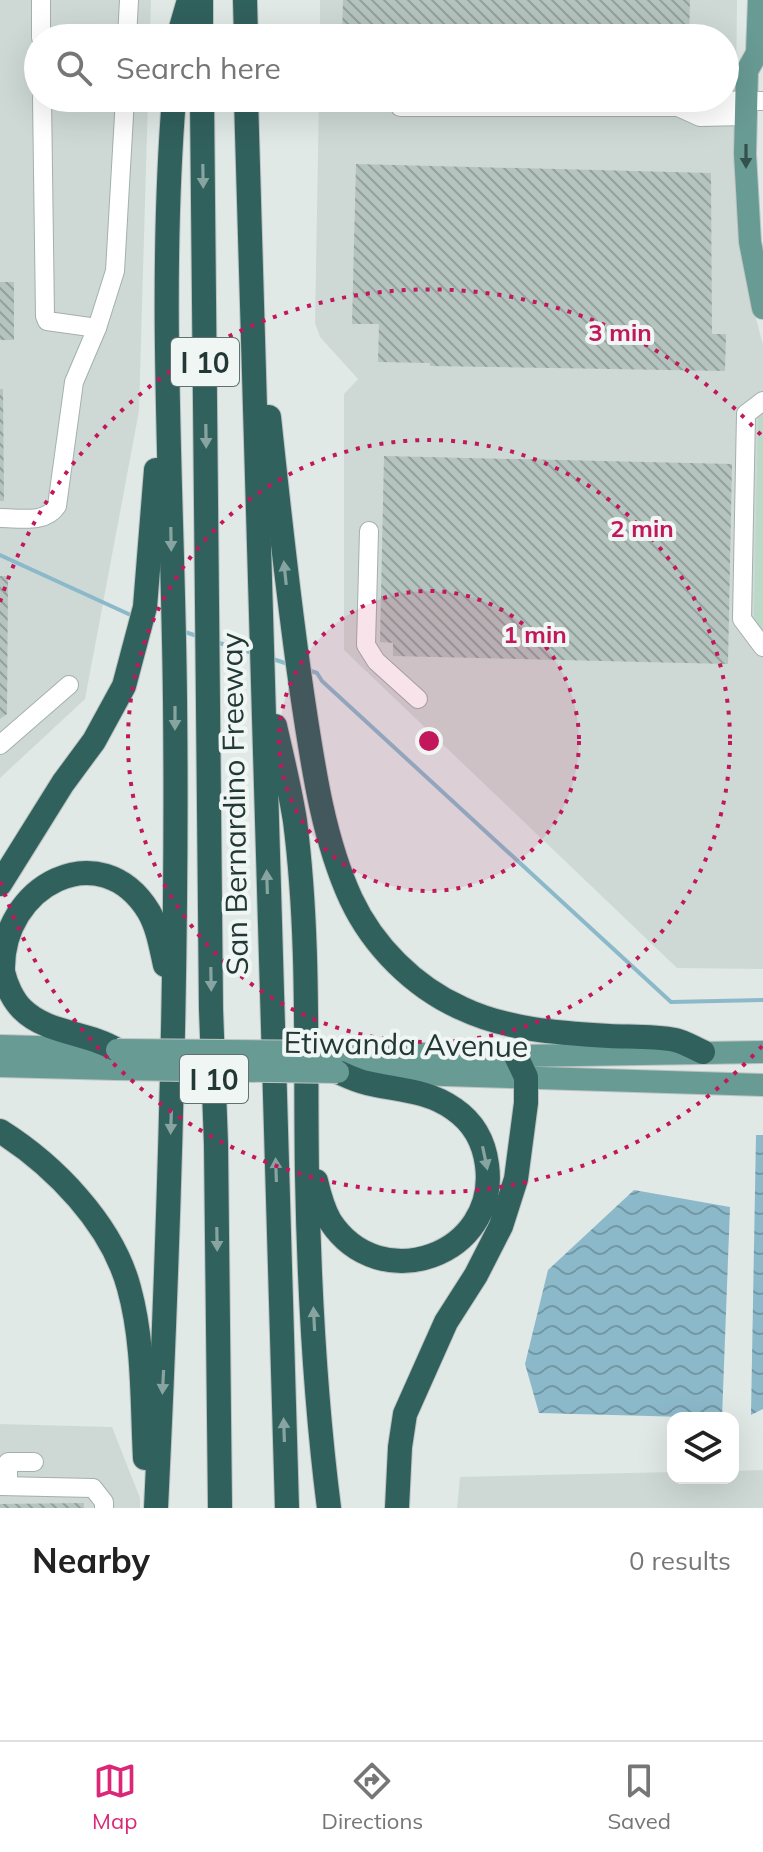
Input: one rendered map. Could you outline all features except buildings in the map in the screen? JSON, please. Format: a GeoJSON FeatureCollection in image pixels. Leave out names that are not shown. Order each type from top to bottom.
{"type":"FeatureCollection","features":[{"type":"Feature","properties":{"kind":"highway"},"geometry":{"type":"LineString","coordinates":[[182,24],[189,0]]}},
{"type":"Feature","properties":{"kind":"highway"},"geometry":{"type":"LineString","coordinates":[[201,0],[201,24]]}},
{"type":"Feature","properties":{"kind":"highway"},"geometry":{"type":"LineString","coordinates":[[245,0],[246,24]]}},
{"type":"Feature","properties":{"kind":"highway"},"geometry":{"type":"LineString","coordinates":[[156,1508],[165,1338],[173,1045],[173,628],[167,337],[167,181],[173,112]]}},
{"type":"Feature","properties":{"kind":"highway","name":"San Bernardino Freeway"},"geometry":{"type":"LineString","coordinates":[[202,112],[220,1508]]}},
{"type":"Feature","properties":{"kind":"highway","name":"San Bernardino Freeway"},"geometry":{"type":"LineString","coordinates":[[246,112],[287,1508]]}},
{"type":"Feature","properties":{"kind":"highway"},"geometry":{"type":"LineString","coordinates":[[0,884],[32,830],[110,714],[124,686],[143,618],[157,450],[162,202],[167,181]]}},
{"type":"Feature","properties":{"kind":"highway"},"geometry":{"type":"LineString","coordinates":[[248,237],[257,265],[264,371],[295,651],[313,759],[338,867],[352,901],[363,920],[398,963],[447,1001],[505,1024],[552,1032],[677,1040],[703,1052]]}},
{"type":"Feature","properties":{"kind":"highway"},"geometry":{"type":"LineString","coordinates":[[262,654],[294,820],[305,974],[307,1174],[315,1343],[329,1508]]}},
{"type":"Feature","properties":{"kind":"highway"},"geometry":{"type":"LineString","coordinates":[[117,1059],[99,1039],[33,1018],[21,1008],[5,979],[1,948],[12,914],[31,890],[51,878],[78,872],[108,877],[133,893],[144,905],[159,937],[165,967],[168,1030],[173,1045]]}},
{"type":"Feature","properties":{"kind":"highway"},"geometry":{"type":"LineString","coordinates":[[308,1119],[321,1201],[330,1221],[361,1251],[387,1261],[416,1261],[445,1250],[472,1227],[484,1201],[488,1175],[481,1142],[468,1120],[445,1103],[425,1094],[363,1082],[338,1062]]}},
{"type":"Feature","properties":{"kind":"highway"},"geometry":{"type":"LineString","coordinates":[[397,1508],[405,1414],[446,1322],[476,1275],[510,1203],[525,1114],[521,1066]]}},
{"type":"Feature","properties":{"kind":"highway"},"geometry":{"type":"LineString","coordinates":[[0,1131],[45,1163],[68,1185],[90,1213],[119,1261],[128,1285],[138,1337],[147,1508]]}},
{"type":"Feature","properties":{"kind":"main road"},"geometry":{"type":"LineString","coordinates":[[759,0],[760,58],[747,71],[752,106],[746,201],[750,242],[763,308]]}},
{"type":"Feature","properties":{"kind":"main road","name":"Etiwanda Avenue"},"geometry":{"type":"LineString","coordinates":[[0,1046],[117,1059]]}},
{"type":"Feature","properties":{"kind":"main road","name":"Etiwanda Avenue"},"geometry":{"type":"LineString","coordinates":[[521,1066],[703,1052],[763,1052]]}},
{"type":"Feature","properties":{"kind":"main road","name":"Etiwanda Avenue"},"geometry":{"type":"LineString","coordinates":[[0,1066],[117,1059],[521,1066],[763,1085]]}},
{"type":"Feature","properties":{"kind":"street"},"geometry":{"type":"LineString","coordinates":[[41,0],[41,24]]}},
{"type":"Feature","properties":{"kind":"street"},"geometry":{"type":"LineString","coordinates":[[128,24],[129,0]]}},
{"type":"Feature","properties":{"kind":"street"},"geometry":{"type":"LineString","coordinates":[[42,112],[42,288],[45,316],[47,321],[97,328]]}},
{"type":"Feature","properties":{"kind":"street"},"geometry":{"type":"LineString","coordinates":[[0,518],[44,518],[57,506],[74,382],[97,328],[115,271],[124,112]]}},
{"type":"Feature","properties":{"kind":"street"},"geometry":{"type":"LineString","coordinates":[[763,401],[746,414],[742,619],[763,647]]}},
{"type":"Feature","properties":{"kind":"street"},"geometry":{"type":"LineString","coordinates":[[369,531],[366,645],[376,661],[418,699]]}},
{"type":"Feature","properties":{"kind":"street"},"geometry":{"type":"LineString","coordinates":[[0,745],[69,685]]}},
{"type":"Feature","properties":{"kind":"street"},"geometry":{"type":"LineString","coordinates":[[34,1462],[8,1462],[4,1486],[93,1488],[104,1502],[104,1508]]}},
{"type":"Feature","properties":{"kind":"shaded area"},"geometry":{"type":"Polygon","coordinates":[[[0,0],[151,0],[150,24],[24,24],[24,112],[148,112],[139,411],[85,699],[0,778],[0,0]]]}},
{"type":"Feature","properties":{"kind":"shaded area"},"geometry":{"type":"Polygon","coordinates":[[[320,0],[737,0],[737,24],[320,24],[320,0]]]}},
{"type":"Feature","properties":{"kind":"shaded area"},"geometry":{"type":"Polygon","coordinates":[[[319,112],[736,112],[735,193],[746,280],[763,345],[763,969],[677,968],[344,650],[344,394],[358,379],[320,337],[315,323],[319,112]]]}},
{"type":"Feature","properties":{"kind":"shaded area"},"geometry":{"type":"Polygon","coordinates":[[[0,1424],[112,1427],[140,1498],[140,1508],[0,1508],[0,1424]]]}},
{"type":"Feature","properties":{"kind":"shaded area"},"geometry":{"type":"Polygon","coordinates":[[[763,1470],[763,1508],[457,1508],[460,1477],[667,1472],[667,1484],[739,1484],[739,1471],[763,1470]]]}},
{"type":"Feature","properties":{"kind":"green space"},"geometry":{"type":"Polygon","coordinates":[[[763,410],[763,633],[755,623],[754,615],[758,418],[763,410]]]}},
{"type":"Feature","properties":{"kind":"water"},"geometry":{"type":"Polygon","coordinates":[[[756,1135],[763,1135],[763,1409],[751,1415],[756,1135]]]}},
{"type":"Feature","properties":{"kind":"water"},"geometry":{"type":"Polygon","coordinates":[[[634,1190],[730,1207],[722,1412],[667,1412],[667,1416],[539,1413],[525,1364],[548,1270],[634,1190]]]}},
{"type":"Feature","properties":{"kind":"waterway"},"geometry":{"type":"LineString","coordinates":[[0,555],[135,617]]}},
{"type":"Feature","properties":{"kind":"waterway"},"geometry":{"type":"LineString","coordinates":[[182,631],[200,637]]}},
{"type":"Feature","properties":{"kind":"waterway"},"geometry":{"type":"LineString","coordinates":[[216,642],[253,653]]}},
{"type":"Feature","properties":{"kind":"waterway"},"geometry":{"type":"LineString","coordinates":[[270,658],[288,664]]}},
{"type":"Feature","properties":{"kind":"waterway"},"geometry":{"type":"LineString","coordinates":[[308,670],[317,673],[322,681],[671,1002],[763,1000]]}}]}
